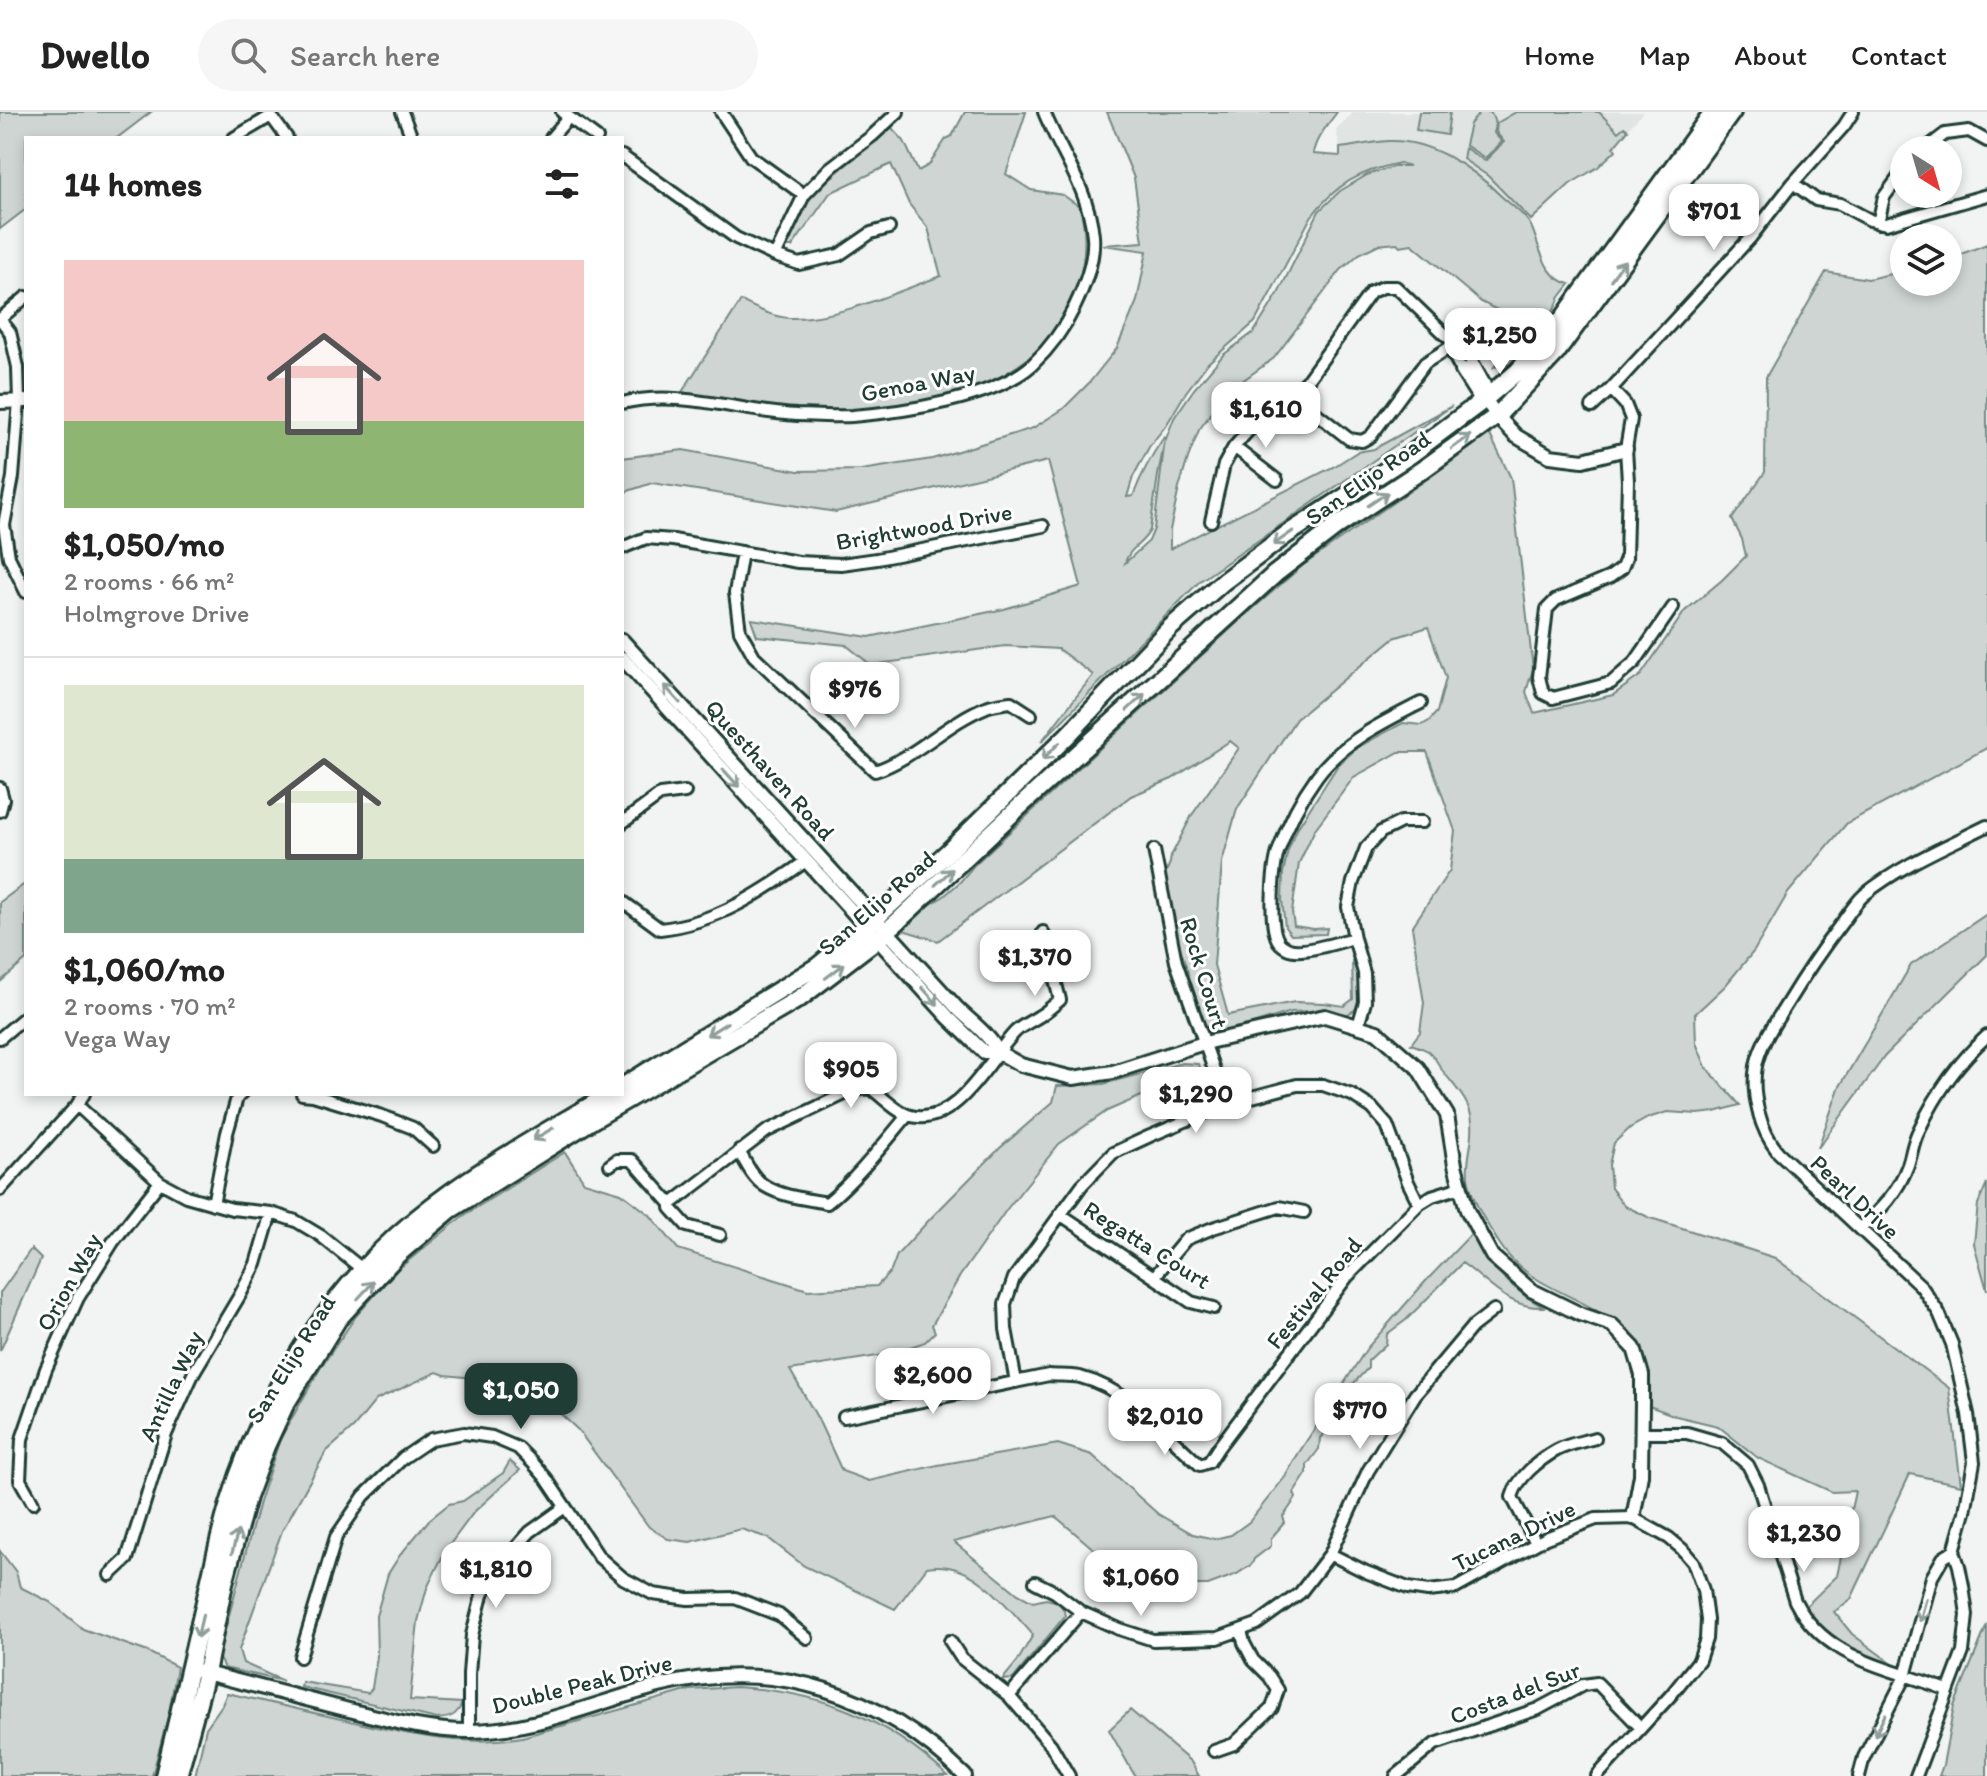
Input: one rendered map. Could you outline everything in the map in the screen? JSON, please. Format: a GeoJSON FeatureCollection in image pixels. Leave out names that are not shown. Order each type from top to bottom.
{"type":"FeatureCollection","features":[{"type":"Feature","properties":{"kind":"main road","name":"San Elijo Road"},"geometry":{"type":"LineString","coordinates":[[624,1086],[876,928],[1170,628],[1224,581],[1286,535],[1410,455],[1518,371],[1559,324],[1713,112]]}},
{"type":"Feature","properties":{"kind":"main road","name":"San Elijo Road"},"geometry":{"type":"LineString","coordinates":[[164,1776],[198,1671],[247,1497],[266,1446],[285,1405],[338,1319],[397,1255],[450,1210],[606,1112],[800,998],[876,928],[1016,810],[1275,574],[1340,524],[1497,416],[1564,343],[1732,112]]}},
{"type":"Feature","properties":{"kind":"main road","name":"San Elijo Road"},"geometry":{"type":"LineString","coordinates":[[178,1776],[229,1504],[269,1402],[293,1361],[362,1269],[416,1219],[475,1176],[607,1096]]}},
{"type":"Feature","properties":{"kind":"street"},"geometry":{"type":"LineString","coordinates":[[402,112],[411,136]]}},
{"type":"Feature","properties":{"kind":"street"},"geometry":{"type":"LineString","coordinates":[[721,112],[751,157],[804,195]]}},
{"type":"Feature","properties":{"kind":"street"},"geometry":{"type":"LineString","coordinates":[[775,256],[804,195],[830,168],[898,112]]}},
{"type":"Feature","properties":{"kind":"street","name":"Genoa Way"},"geometry":{"type":"LineString","coordinates":[[624,403],[653,398],[680,399],[793,415],[851,416],[963,398],[985,391],[1031,366],[1071,314],[1083,291],[1093,238],[1088,206],[1044,112]]}},
{"type":"Feature","properties":{"kind":"street"},"geometry":{"type":"LineString","coordinates":[[1592,407],[1751,237],[1853,112]]}},
{"type":"Feature","properties":{"kind":"street"},"geometry":{"type":"LineString","coordinates":[[552,136],[566,115],[594,136]]}},
{"type":"Feature","properties":{"kind":"street"},"geometry":{"type":"LineString","coordinates":[[237,136],[271,116],[286,136]]}},
{"type":"Feature","properties":{"kind":"street"},"geometry":{"type":"LineString","coordinates":[[1942,136],[1969,131],[1987,141]]}},
{"type":"Feature","properties":{"kind":"street"},"geometry":{"type":"LineString","coordinates":[[624,157],[736,238],[799,264],[839,255],[871,233],[889,228]]}},
{"type":"Feature","properties":{"kind":"street"},"geometry":{"type":"LineString","coordinates":[[1793,183],[1816,200],[1840,204],[1870,220],[1886,224],[1987,195]]}},
{"type":"Feature","properties":{"kind":"street"},"geometry":{"type":"LineString","coordinates":[[1878,223],[1884,197],[1890,189]]}},
{"type":"Feature","properties":{"kind":"street"},"geometry":{"type":"LineString","coordinates":[[1211,521],[1224,465],[1234,447],[1256,422],[1306,382],[1371,292],[1383,287],[1396,287],[1455,344],[1465,349],[1468,368],[1484,385],[1485,399],[1516,436],[1550,456],[1583,460],[1626,449]]}},
{"type":"Feature","properties":{"kind":"street"},"geometry":{"type":"LineString","coordinates":[[24,299],[0,319],[10,332],[22,401],[4,525],[9,557],[24,588]]}},
{"type":"Feature","properties":{"kind":"street"},"geometry":{"type":"LineString","coordinates":[[1293,395],[1349,439],[1362,441],[1371,436],[1425,363],[1455,344]]}},
{"type":"Feature","properties":{"kind":"street"},"geometry":{"type":"LineString","coordinates":[[1611,389],[1625,404],[1631,419],[1626,449],[1626,558],[1622,568],[1610,577],[1556,600],[1547,609],[1539,677],[1543,693],[1553,698],[1611,683],[1635,662],[1673,607]]}},
{"type":"Feature","properties":{"kind":"street"},"geometry":{"type":"LineString","coordinates":[[0,402],[22,401]]}},
{"type":"Feature","properties":{"kind":"street"},"geometry":{"type":"LineString","coordinates":[[1234,447],[1277,480]]}},
{"type":"Feature","properties":{"kind":"street","name":"Brightwood Drive"},"geometry":{"type":"LineString","coordinates":[[624,547],[646,538],[673,540],[798,562],[841,564],[1043,526]]}},
{"type":"Feature","properties":{"kind":"street"},"geometry":{"type":"LineString","coordinates":[[742,552],[735,593],[740,631],[754,656],[875,771],[890,766],[988,706],[1011,702],[1031,715]]}},
{"type":"Feature","properties":{"kind":"street","name":"Questhaven Road"},"geometry":{"type":"LineString","coordinates":[[624,642],[876,928]]}},
{"type":"Feature","properties":{"kind":"street","name":"Questhaven Road"},"geometry":{"type":"LineString","coordinates":[[624,660],[806,861],[876,928]]}},
{"type":"Feature","properties":{"kind":"street"},"geometry":{"type":"LineString","coordinates":[[1354,938],[1323,947],[1291,950],[1279,943],[1273,928],[1277,854],[1295,813],[1318,774],[1348,745],[1381,723],[1421,703]]}},
{"type":"Feature","properties":{"kind":"street"},"geometry":{"type":"LineString","coordinates":[[0,788],[3,799],[1,810]]}},
{"type":"Feature","properties":{"kind":"street"},"geometry":{"type":"LineString","coordinates":[[624,822],[660,795],[685,792]]}},
{"type":"Feature","properties":{"kind":"street"},"geometry":{"type":"LineString","coordinates":[[1358,1026],[1365,1002],[1364,973],[1348,907],[1353,882],[1366,848],[1381,832],[1401,822],[1422,822]]}},
{"type":"Feature","properties":{"kind":"street","name":"Pearl Drive"},"geometry":{"type":"LineString","coordinates":[[1859,1776],[1864,1757],[1905,1676],[1932,1577],[1943,1558],[1954,1551],[1974,1462],[1968,1414],[1952,1344],[1939,1313],[1921,1286],[1768,1140],[1756,1092],[1756,1065],[1768,1034],[1797,987],[1862,897],[1900,870],[1987,826]]}},
{"type":"Feature","properties":{"kind":"street","name":"Rock Court"},"geometry":{"type":"LineString","coordinates":[[1154,850],[1176,962],[1226,1104]]}},
{"type":"Feature","properties":{"kind":"street"},"geometry":{"type":"LineString","coordinates":[[624,902],[660,929],[676,927],[739,905],[806,861]]}},
{"type":"Feature","properties":{"kind":"street"},"geometry":{"type":"LineString","coordinates":[[876,928],[969,1038],[984,1052],[998,1052],[1021,1065],[1073,1078],[1113,1072],[1204,1043],[1325,1016],[1377,1032],[1418,1068],[1447,1115],[1467,1210],[1492,1256],[1531,1290],[1580,1314],[1612,1325],[1634,1348],[1642,1375],[1641,1475],[1633,1518],[1682,1549],[1693,1562],[1703,1590],[1706,1639],[1699,1660],[1597,1776]]}},
{"type":"Feature","properties":{"kind":"street"},"geometry":{"type":"LineString","coordinates":[[671,1204],[767,1131],[853,1090],[871,1088],[907,1116],[937,1115],[973,1088],[1018,1029],[1060,1000],[1043,932]]}},
{"type":"Feature","properties":{"kind":"street"},"geometry":{"type":"LineString","coordinates":[[0,1038],[24,1018]]}},
{"type":"Feature","properties":{"kind":"street"},"geometry":{"type":"LineString","coordinates":[[1860,1228],[1879,1212],[1896,1190],[1917,1133],[1939,1092],[1968,1053],[1987,1036]]}},
{"type":"Feature","properties":{"kind":"street"},"geometry":{"type":"LineString","coordinates":[[844,1417],[1016,1382],[1006,1329],[1005,1304],[1014,1278],[1060,1214],[1082,1185],[1113,1153],[1226,1104],[1297,1085],[1323,1085],[1352,1095],[1372,1108],[1387,1125],[1419,1204]]}},
{"type":"Feature","properties":{"kind":"street"},"geometry":{"type":"LineString","coordinates":[[0,1190],[83,1096]]}},
{"type":"Feature","properties":{"kind":"street"},"geometry":{"type":"LineString","coordinates":[[213,1204],[227,1133],[239,1096]]}},
{"type":"Feature","properties":{"kind":"street"},"geometry":{"type":"LineString","coordinates":[[316,1096],[413,1128],[433,1146]]}},
{"type":"Feature","properties":{"kind":"street"},"geometry":{"type":"LineString","coordinates":[[77,1105],[160,1182],[186,1196],[213,1204],[271,1213],[296,1221],[321,1236],[362,1269]]}},
{"type":"Feature","properties":{"kind":"street"},"geometry":{"type":"LineString","coordinates":[[739,1151],[764,1186],[784,1194],[827,1203],[907,1116]]}},
{"type":"Feature","properties":{"kind":"street"},"geometry":{"type":"LineString","coordinates":[[610,1165],[617,1160],[632,1160],[687,1226],[720,1235]]}},
{"type":"Feature","properties":{"kind":"street","name":"Orion Way"},"geometry":{"type":"LineString","coordinates":[[33,1503],[20,1480],[22,1439],[46,1369],[78,1298],[113,1242],[160,1182]]}},
{"type":"Feature","properties":{"kind":"street","name":"Festival Road"},"geometry":{"type":"LineString","coordinates":[[1016,1382],[1049,1375],[1079,1377],[1117,1392],[1156,1422],[1200,1465],[1209,1462],[1347,1277],[1419,1204],[1432,1196],[1461,1187]]}},
{"type":"Feature","properties":{"kind":"street"},"geometry":{"type":"LineString","coordinates":[[1154,1277],[1186,1239],[1279,1207],[1304,1212]]}},
{"type":"Feature","properties":{"kind":"street","name":"Antilla Way"},"geometry":{"type":"LineString","coordinates":[[110,1575],[127,1559],[166,1434],[194,1372],[256,1264],[271,1213]]}},
{"type":"Feature","properties":{"kind":"street","name":"Regatta Court"},"geometry":{"type":"LineString","coordinates":[[1060,1214],[1191,1302],[1214,1308]]}},
{"type":"Feature","properties":{"kind":"street"},"geometry":{"type":"LineString","coordinates":[[1035,1582],[1055,1592],[1081,1612],[1153,1640],[1218,1638],[1257,1624],[1300,1593],[1330,1554],[1368,1471],[1415,1395],[1472,1327],[1494,1310]]}},
{"type":"Feature","properties":{"kind":"street"},"geometry":{"type":"LineString","coordinates":[[300,1657],[336,1537],[364,1496],[403,1458],[431,1439],[464,1433],[492,1437],[518,1448],[546,1478],[599,1557],[623,1578],[653,1594],[688,1599],[735,1598],[779,1615],[807,1638]]}},
{"type":"Feature","properties":{"kind":"street"},"geometry":{"type":"LineString","coordinates":[[1641,1433],[1687,1433],[1722,1443],[1748,1465],[1758,1485],[1795,1601],[1814,1630],[1847,1653],[1947,1690]]}},
{"type":"Feature","properties":{"kind":"street"},"geometry":{"type":"LineString","coordinates":[[1536,1543],[1512,1497],[1514,1490],[1528,1472],[1558,1450],[1595,1438]]}},
{"type":"Feature","properties":{"kind":"street"},"geometry":{"type":"LineString","coordinates":[[469,1731],[472,1635],[482,1595],[497,1569],[530,1532],[565,1507]]}},
{"type":"Feature","properties":{"kind":"street","name":"Tucana Drive"},"geometry":{"type":"LineString","coordinates":[[1330,1554],[1408,1588],[1428,1591],[1456,1588],[1546,1538],[1596,1519],[1633,1518]]}},
{"type":"Feature","properties":{"kind":"street"},"geometry":{"type":"LineString","coordinates":[[1916,1776],[1963,1652],[1967,1615],[1954,1551]]}},
{"type":"Feature","properties":{"kind":"street"},"geometry":{"type":"LineString","coordinates":[[1009,1696],[1081,1612]]}},
{"type":"Feature","properties":{"kind":"street"},"geometry":{"type":"LineString","coordinates":[[1214,1751],[1234,1744],[1272,1708],[1278,1690],[1253,1660],[1241,1630]]}},
{"type":"Feature","properties":{"kind":"street"},"geometry":{"type":"LineString","coordinates":[[950,1641],[961,1658],[1009,1696],[1051,1745],[1069,1776]]}},
{"type":"Feature","properties":{"kind":"street","name":"Double Peak Drive"},"geometry":{"type":"LineString","coordinates":[[198,1671],[402,1723],[469,1731],[534,1724],[677,1682],[732,1676],[761,1677],[819,1687],[872,1708],[923,1739],[965,1776]]}},
{"type":"Feature","properties":{"kind":"street","name":"Costa del Sur"},"geometry":{"type":"LineString","coordinates":[[1396,1776],[1435,1744],[1538,1709],[1583,1685],[1597,1683],[1641,1728]]}},
{"type":"Feature","properties":{"kind":"shaded area"},"geometry":{"type":"Polygon","coordinates":[[[0,112],[151,112],[120,136],[24,136],[24,211],[0,229],[0,112]]]}},
{"type":"Feature","properties":{"kind":"shaded area"},"geometry":{"type":"Polygon","coordinates":[[[965,112],[1026,112],[1006,174],[1031,190],[1063,195],[1080,207],[1084,245],[1078,283],[1063,318],[1040,348],[1010,371],[978,388],[893,407],[805,411],[682,392],[741,301],[776,316],[827,315],[941,276],[928,228],[909,204],[891,164],[830,193],[792,247],[787,247],[815,191],[891,127],[904,141],[918,171],[929,165],[946,139],[952,136],[965,112]]]}},
{"type":"Feature","properties":{"kind":"shaded area"},"geometry":{"type":"Polygon","coordinates":[[[1107,112],[1337,112],[1319,137],[1313,154],[1340,156],[1340,148],[1388,141],[1419,145],[1450,157],[1477,175],[1522,214],[1531,226],[1548,268],[1570,284],[1552,314],[1510,364],[1494,367],[1531,318],[1505,314],[1481,302],[1412,244],[1377,245],[1359,254],[1341,270],[1274,358],[1227,392],[1199,430],[1179,488],[1170,530],[1170,549],[1357,452],[1374,449],[1452,406],[1200,581],[1041,742],[1093,675],[1058,649],[1005,646],[871,665],[846,645],[757,636],[751,619],[869,637],[1004,609],[1081,586],[1048,461],[836,512],[652,483],[624,492],[624,458],[683,450],[798,471],[861,470],[932,459],[1033,428],[1063,409],[1089,383],[1117,348],[1137,301],[1147,251],[1103,245],[1143,242],[1134,178],[1107,112]],[[1400,163],[1361,175],[1320,206],[1311,217],[1255,322],[1208,363],[1186,392],[1149,447],[1133,477],[1127,497],[1133,496],[1151,458],[1164,437],[1166,439],[1174,418],[1194,389],[1223,355],[1254,332],[1278,294],[1319,211],[1340,191],[1367,175],[1396,166],[1409,166],[1400,163]],[[1165,439],[1150,530],[1125,563],[1149,541],[1154,529],[1165,439]]]}},
{"type":"Feature","properties":{"kind":"shaded area"},"geometry":{"type":"Polygon","coordinates":[[[1354,112],[1643,112],[1591,172],[1573,179],[1530,223],[1460,162],[1424,147],[1391,141],[1340,148],[1336,129],[1354,112]]]}},
{"type":"Feature","properties":{"kind":"shaded area"},"geometry":{"type":"Polygon","coordinates":[[[1419,112],[1450,112],[1447,135],[1416,130],[1419,112]]]}},
{"type":"Feature","properties":{"kind":"shaded area"},"geometry":{"type":"Polygon","coordinates":[[[1480,112],[1490,112],[1494,133],[1502,142],[1485,158],[1465,145],[1470,124],[1480,112]]]}},
{"type":"Feature","properties":{"kind":"shaded area"},"geometry":{"type":"Polygon","coordinates":[[[1516,112],[1599,112],[1618,132],[1624,127],[1628,130],[1614,147],[1616,150],[1598,167],[1570,184],[1531,220],[1488,176],[1463,159],[1465,148],[1485,161],[1504,142],[1496,132],[1497,123],[1516,112]]]}},
{"type":"Feature","properties":{"kind":"shaded area"},"geometry":{"type":"Polygon","coordinates":[[[1987,244],[1987,748],[1847,823],[1788,893],[1754,951],[1725,986],[1695,1014],[1696,1043],[1706,1067],[1740,1105],[1715,1112],[1667,1112],[1648,1118],[1630,1128],[1614,1143],[1609,1165],[1611,1188],[1625,1206],[1648,1217],[1775,1258],[1949,1388],[1961,1485],[1910,1474],[1851,1599],[1834,1612],[1852,1634],[1894,1665],[1853,1649],[1826,1634],[1805,1607],[1837,1576],[1855,1491],[1832,1492],[1758,1458],[1718,1426],[1649,1406],[1647,1370],[1636,1345],[1620,1327],[1600,1313],[1535,1278],[1515,1263],[1480,1212],[1468,1177],[1472,1129],[1469,1108],[1432,1055],[1411,1044],[1420,1032],[1424,1003],[1412,927],[1450,870],[1455,831],[1427,752],[1399,752],[1354,777],[1315,829],[1299,863],[1292,912],[1294,926],[1327,928],[1326,934],[1291,935],[1285,927],[1283,873],[1288,850],[1298,827],[1338,765],[1357,748],[1403,723],[1422,725],[1437,712],[1446,678],[1428,627],[1394,638],[1296,719],[1237,809],[1222,862],[1214,965],[1228,1015],[1295,1002],[1344,1006],[1353,999],[1352,960],[1360,979],[1360,1002],[1348,1014],[1291,1012],[1220,1034],[1212,1033],[1205,1027],[1180,947],[1165,874],[1192,815],[1239,748],[1230,741],[1172,779],[1131,796],[938,941],[903,930],[925,908],[960,882],[974,865],[1071,775],[1302,566],[1489,433],[1511,478],[1533,669],[1526,692],[1534,713],[1613,695],[1641,675],[1685,611],[1746,556],[1732,519],[1765,472],[1766,377],[1826,272],[1868,279],[1890,274],[1890,296],[1962,296],[1962,254],[1987,244]]]}},
{"type":"Feature","properties":{"kind":"shaded area"},"geometry":{"type":"Polygon","coordinates":[[[24,884],[24,962],[0,982],[0,902],[24,884]]]}},
{"type":"Feature","properties":{"kind":"shaded area"},"geometry":{"type":"Polygon","coordinates":[[[1987,914],[1987,955],[1885,1056],[1818,1148],[1839,1088],[1911,965],[1987,914]]]}},
{"type":"Feature","properties":{"kind":"shaded area"},"geometry":{"type":"Polygon","coordinates":[[[1182,1063],[1198,1064],[1209,1086],[1208,1102],[1204,1106],[1200,1094],[1203,1091],[1197,1078],[1190,1075],[1107,1111],[1059,1144],[1007,1209],[960,1276],[932,1325],[935,1332],[925,1342],[890,1354],[790,1370],[818,1419],[842,1471],[869,1481],[938,1465],[1058,1444],[1092,1455],[1158,1514],[1193,1534],[1214,1539],[1231,1535],[1249,1522],[1285,1477],[1367,1348],[1471,1234],[1502,1276],[1543,1307],[1519,1304],[1509,1299],[1462,1263],[1406,1320],[1387,1334],[1386,1344],[1368,1361],[1368,1368],[1351,1386],[1353,1394],[1335,1413],[1335,1422],[1320,1438],[1319,1449],[1307,1465],[1307,1473],[1294,1493],[1296,1498],[1283,1517],[1285,1522],[1271,1538],[1271,1546],[1237,1574],[1208,1585],[1189,1585],[1177,1589],[1159,1582],[1144,1582],[1117,1569],[1055,1516],[954,1542],[1018,1594],[1033,1602],[1046,1599],[1059,1602],[1064,1611],[1065,1616],[1013,1679],[1002,1680],[1033,1635],[1000,1598],[974,1577],[944,1566],[927,1567],[895,1609],[804,1566],[768,1538],[741,1529],[690,1542],[668,1539],[649,1527],[578,1430],[539,1394],[493,1380],[437,1372],[376,1400],[354,1427],[326,1452],[282,1531],[239,1650],[243,1663],[283,1681],[224,1668],[218,1657],[259,1502],[280,1439],[321,1367],[356,1316],[397,1270],[463,1216],[565,1152],[584,1182],[621,1193],[650,1215],[678,1249],[808,1290],[877,1286],[891,1271],[897,1255],[930,1219],[1000,1148],[1053,1102],[1057,1086],[1103,1084],[1182,1063]]]}},
{"type":"Feature","properties":{"kind":"shaded area"},"geometry":{"type":"Polygon","coordinates":[[[1987,1183],[1987,1290],[1974,1244],[1978,1204],[1987,1183]]]}},
{"type":"Feature","properties":{"kind":"shaded area"},"geometry":{"type":"Polygon","coordinates":[[[31,1249],[41,1259],[0,1351],[0,1293],[31,1249]]]}},
{"type":"Feature","properties":{"kind":"shaded area"},"geometry":{"type":"Polygon","coordinates":[[[510,1461],[520,1470],[474,1512],[445,1551],[427,1588],[418,1621],[410,1700],[462,1703],[458,1711],[449,1717],[437,1719],[301,1687],[302,1682],[368,1693],[372,1688],[377,1656],[376,1616],[388,1574],[429,1520],[449,1504],[463,1501],[503,1473],[510,1461]]]}},
{"type":"Feature","properties":{"kind":"shaded area"},"geometry":{"type":"Polygon","coordinates":[[[0,1551],[16,1572],[20,1587],[50,1602],[83,1629],[148,1652],[177,1667],[169,1713],[152,1776],[0,1776],[0,1551]]]}},
{"type":"Feature","properties":{"kind":"shaded area"},"geometry":{"type":"Polygon","coordinates":[[[1987,1625],[1987,1776],[1939,1776],[1954,1706],[1987,1625]]]}},
{"type":"Feature","properties":{"kind":"shaded area"},"geometry":{"type":"Polygon","coordinates":[[[736,1687],[796,1695],[850,1711],[900,1738],[948,1776],[195,1776],[206,1728],[227,1693],[408,1734],[476,1741],[522,1737],[690,1690],[736,1687]]]}},
{"type":"Feature","properties":{"kind":"shaded area"},"geometry":{"type":"Polygon","coordinates":[[[1130,1710],[1191,1762],[1199,1776],[1135,1776],[1109,1730],[1130,1710]]]}}]}
